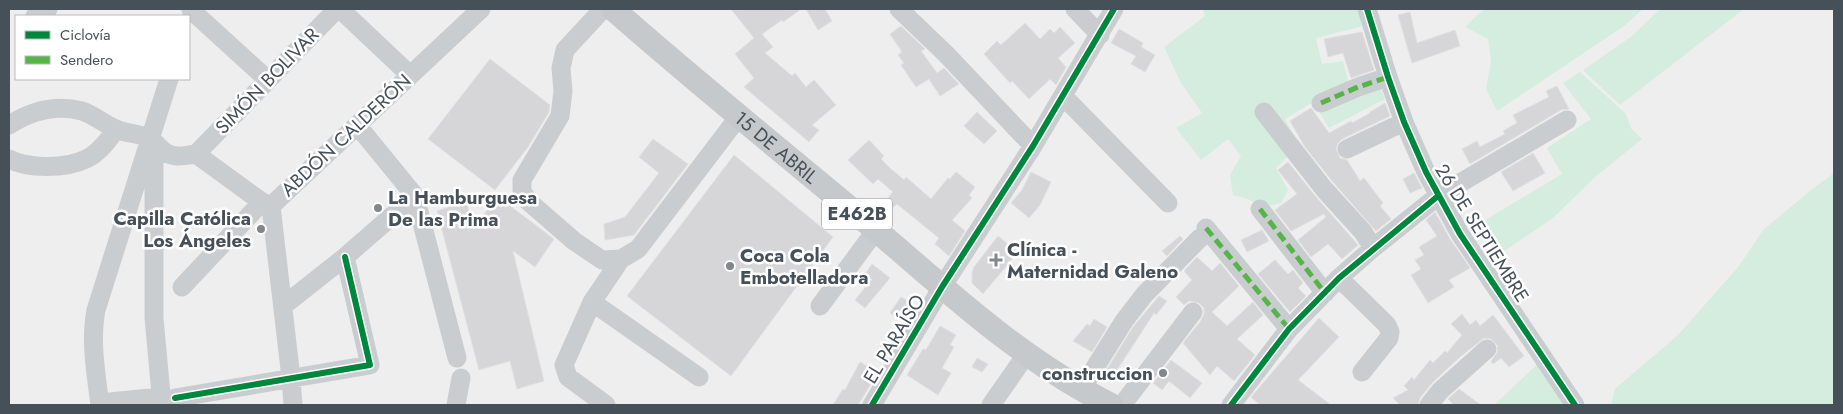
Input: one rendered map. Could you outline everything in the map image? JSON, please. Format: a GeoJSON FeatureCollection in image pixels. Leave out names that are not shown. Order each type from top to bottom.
{"type":"FeatureCollection","features":[{"type":"Feature","properties":{"kind":"main road","name":"15 DE ABRIL"},"geometry":{"type":"LineString","coordinates":[[615,10],[942,287],[1026,355],[1081,390],[1111,405]]}},
{"type":"Feature","properties":{"kind":"street"},"geometry":{"type":"LineString","coordinates":[[37,15],[48,9]]}},
{"type":"Feature","properties":{"kind":"street"},"geometry":{"type":"LineString","coordinates":[[339,9],[410,75]]}},
{"type":"Feature","properties":{"kind":"street","name":"SIMÓN BOLIVAR"},"geometry":{"type":"LineString","coordinates":[[196,154],[339,9]]}},
{"type":"Feature","properties":{"kind":"street","name":"ABDÓN CALDERÓN"},"geometry":{"type":"LineString","coordinates":[[293,405],[283,306],[267,204],[357,125],[481,9]]}},
{"type":"Feature","properties":{"kind":"street"},"geometry":{"type":"LineString","coordinates":[[899,9],[946,54],[1033,146]]}},
{"type":"Feature","properties":{"kind":"street"},"geometry":{"type":"LineString","coordinates":[[1076,9],[1100,35]]}},
{"type":"Feature","properties":{"kind":"street","name":"EL PARAÍSO"},"geometry":{"type":"LineString","coordinates":[[872,405],[942,287],[1033,146],[1114,9]]}},
{"type":"Feature","properties":{"kind":"street","name":"26 DE SEPTIEMBRE"},"geometry":{"type":"LineString","coordinates":[[1367,9],[1404,122],[1438,196],[1460,234],[1575,405]]}},
{"type":"Feature","properties":{"kind":"street"},"geometry":{"type":"LineString","coordinates":[[615,10],[565,50],[561,68],[563,91],[560,116],[522,180],[522,191],[528,201],[574,241],[602,260],[621,259],[638,250],[740,115]]}},
{"type":"Feature","properties":{"kind":"street"},"geometry":{"type":"LineString","coordinates":[[189,12],[268,80]]}},
{"type":"Feature","properties":{"kind":"street"},"geometry":{"type":"LineString","coordinates":[[1321,104],[1358,87],[1388,77]]}},
{"type":"Feature","properties":{"kind":"street"},"geometry":{"type":"LineString","coordinates":[[169,80],[152,140],[96,310],[93,340],[100,404],[166,400],[370,365],[346,257]]}},
{"type":"Feature","properties":{"kind":"street"},"geometry":{"type":"LineString","coordinates":[[1063,96],[1168,203]]}},
{"type":"Feature","properties":{"kind":"street"},"geometry":{"type":"LineString","coordinates":[[9,125],[22,117],[40,110],[61,108],[82,111],[116,129],[152,140],[162,150],[177,157],[196,154],[267,204],[182,287]]}},
{"type":"Feature","properties":{"kind":"street"},"geometry":{"type":"LineString","coordinates":[[1264,112],[1373,248]]}},
{"type":"Feature","properties":{"kind":"street"},"geometry":{"type":"LineString","coordinates":[[1231,405],[1289,329],[1339,278],[1373,248],[1438,196],[1566,120]]}},
{"type":"Feature","properties":{"kind":"street"},"geometry":{"type":"LineString","coordinates":[[1347,149],[1404,122]]}},
{"type":"Feature","properties":{"kind":"street"},"geometry":{"type":"LineString","coordinates":[[357,125],[415,196],[457,358]]}},
{"type":"Feature","properties":{"kind":"street"},"geometry":{"type":"LineString","coordinates":[[9,159],[39,167],[66,164],[86,159],[103,147],[116,129]]}},
{"type":"Feature","properties":{"kind":"street"},"geometry":{"type":"LineString","coordinates":[[152,140],[154,309],[166,400]]}},
{"type":"Feature","properties":{"kind":"street"},"geometry":{"type":"LineString","coordinates":[[283,306],[346,257],[415,196]]}},
{"type":"Feature","properties":{"kind":"street"},"geometry":{"type":"LineString","coordinates":[[1260,209],[1325,293]]}},
{"type":"Feature","properties":{"kind":"street"},"geometry":{"type":"LineString","coordinates":[[820,306],[876,230]]}},
{"type":"Feature","properties":{"kind":"street"},"geometry":{"type":"LineString","coordinates":[[1081,390],[1124,321],[1144,295],[1203,233],[1289,329]]}},
{"type":"Feature","properties":{"kind":"street"},"geometry":{"type":"LineString","coordinates":[[606,405],[568,377],[564,365],[592,302],[621,259]]}},
{"type":"Feature","properties":{"kind":"street"},"geometry":{"type":"LineString","coordinates":[[1339,278],[1387,325],[1390,332],[1389,338],[1362,372]]}},
{"type":"Feature","properties":{"kind":"street"},"geometry":{"type":"LineString","coordinates":[[592,302],[699,377]]}},
{"type":"Feature","properties":{"kind":"street"},"geometry":{"type":"LineString","coordinates":[[1122,405],[1193,312]]}},
{"type":"Feature","properties":{"kind":"street"},"geometry":{"type":"LineString","coordinates":[[1429,405],[1440,391],[1487,349]]}},
{"type":"Feature","properties":{"kind":"street"},"geometry":{"type":"LineString","coordinates":[[991,405],[1026,355]]}},
{"type":"Feature","properties":{"kind":"street"},"geometry":{"type":"LineString","coordinates":[[456,405],[462,378]]}},
{"type":"Feature","properties":{"kind":"green space"},"geometry":{"type":"Polygon","coordinates":[[[1203,9],[1358,9],[1363,26],[1316,38],[1322,64],[1343,61],[1350,88],[1381,88],[1385,99],[1329,128],[1313,102],[1285,119],[1299,145],[1276,168],[1288,190],[1281,203],[1264,207],[1248,199],[1233,195],[1230,175],[1241,156],[1228,139],[1201,160],[1176,128],[1202,113],[1181,83],[1164,47],[1205,16],[1203,9]]]}},
{"type":"Feature","properties":{"kind":"green space"},"geometry":{"type":"Polygon","coordinates":[[[1484,9],[1643,9],[1624,26],[1497,111],[1486,89],[1491,61],[1488,39],[1465,27],[1484,9]]]}},
{"type":"Feature","properties":{"kind":"green space"},"geometry":{"type":"Polygon","coordinates":[[[1660,9],[1744,9],[1620,105],[1583,70],[1632,36],[1660,9]]]}},
{"type":"Feature","properties":{"kind":"green space"},"geometry":{"type":"Polygon","coordinates":[[[1580,72],[1626,114],[1631,128],[1642,139],[1594,178],[1553,218],[1497,256],[1477,225],[1562,174],[1547,148],[1591,119],[1563,83],[1580,72]]]}},
{"type":"Feature","properties":{"kind":"green space"},"geometry":{"type":"Polygon","coordinates":[[[1834,173],[1834,405],[1611,405],[1615,389],[1678,335],[1739,266],[1763,230],[1834,173]]]}},
{"type":"Feature","properties":{"kind":"green space"},"geometry":{"type":"Polygon","coordinates":[[[1547,355],[1584,405],[1494,405],[1547,355]]]}},
{"type":"Feature","properties":{"kind":"building"},"geometry":{"type":"Polygon","coordinates":[[[731,9],[801,9],[762,34],[773,47],[765,53],[792,76],[795,73],[806,87],[814,80],[836,105],[812,125],[819,130],[809,142],[744,87],[754,78],[735,54],[754,38],[731,9]]]}},
{"type":"Feature","properties":{"kind":"building"},"geometry":{"type":"Polygon","coordinates":[[[806,9],[825,9],[832,21],[818,30],[806,9]]]}},
{"type":"Feature","properties":{"kind":"building"},"geometry":{"type":"Polygon","coordinates":[[[1410,12],[1417,43],[1455,30],[1460,46],[1412,63],[1398,15],[1410,12]]]}},
{"type":"Feature","properties":{"kind":"building"},"geometry":{"type":"Polygon","coordinates":[[[1025,23],[1040,39],[1050,29],[1054,33],[1060,27],[1075,43],[1058,58],[1066,67],[1056,85],[1050,79],[1029,99],[1012,81],[1010,83],[984,54],[997,41],[1001,45],[1025,23]]]}},
{"type":"Feature","properties":{"kind":"building"},"geometry":{"type":"Polygon","coordinates":[[[901,26],[925,49],[921,51],[937,73],[944,68],[959,84],[940,96],[929,79],[916,87],[901,65],[904,63],[898,55],[902,52],[890,34],[901,26]]]}},
{"type":"Feature","properties":{"kind":"building"},"geometry":{"type":"Polygon","coordinates":[[[1119,29],[1143,43],[1141,47],[1155,55],[1145,72],[1131,64],[1136,56],[1111,43],[1119,29]]]}},
{"type":"Feature","properties":{"kind":"building"},"geometry":{"type":"Polygon","coordinates":[[[1362,32],[1374,70],[1351,78],[1343,53],[1328,57],[1324,39],[1362,32]]]}},
{"type":"Feature","properties":{"kind":"building"},"geometry":{"type":"Polygon","coordinates":[[[490,59],[550,105],[549,112],[528,147],[495,190],[428,139],[490,59]]]}},
{"type":"Feature","properties":{"kind":"building"},"geometry":{"type":"Polygon","coordinates":[[[1557,86],[1569,109],[1561,110],[1470,164],[1462,149],[1477,141],[1480,147],[1505,134],[1503,131],[1517,123],[1513,115],[1549,97],[1546,91],[1557,86]]]}},
{"type":"Feature","properties":{"kind":"building"},"geometry":{"type":"Polygon","coordinates":[[[1385,103],[1390,116],[1342,139],[1336,149],[1340,158],[1347,160],[1360,181],[1364,178],[1383,203],[1380,206],[1391,219],[1376,231],[1305,147],[1290,121],[1311,108],[1329,133],[1351,121],[1352,123],[1385,103]]]}},
{"type":"Feature","properties":{"kind":"building"},"geometry":{"type":"Polygon","coordinates":[[[977,112],[997,131],[984,144],[964,126],[977,112]]]}},
{"type":"Feature","properties":{"kind":"building"},"geometry":{"type":"Polygon","coordinates":[[[653,139],[688,164],[634,235],[605,240],[604,224],[625,217],[659,173],[639,157],[653,139]]]}},
{"type":"Feature","properties":{"kind":"building"},"geometry":{"type":"Polygon","coordinates":[[[869,140],[884,156],[881,159],[890,168],[904,180],[906,177],[931,199],[948,178],[950,179],[956,172],[975,187],[969,195],[972,198],[952,220],[965,231],[949,256],[935,244],[939,238],[897,204],[894,207],[886,200],[893,192],[878,179],[873,184],[848,160],[869,140]]]}},
{"type":"Feature","properties":{"kind":"building"},"geometry":{"type":"Polygon","coordinates":[[[1533,153],[1545,173],[1513,191],[1501,172],[1533,153]]]}},
{"type":"Feature","properties":{"kind":"building","name":"Coca Cola Embotelladora"},"geometry":{"type":"Polygon","coordinates":[[[734,155],[833,237],[731,376],[627,296],[734,155]]]}},
{"type":"Feature","properties":{"kind":"building"},"geometry":{"type":"Polygon","coordinates":[[[1288,162],[1358,245],[1342,259],[1328,244],[1311,257],[1298,240],[1326,217],[1324,214],[1291,231],[1275,210],[1297,194],[1278,170],[1288,162]]]}},
{"type":"Feature","properties":{"kind":"building"},"geometry":{"type":"Polygon","coordinates":[[[1031,172],[1051,182],[1040,205],[1029,218],[1011,203],[1022,190],[1031,172]]]}},
{"type":"Feature","properties":{"kind":"building"},"geometry":{"type":"Polygon","coordinates":[[[1414,173],[1422,188],[1410,193],[1403,179],[1414,173]]]}},
{"type":"Feature","properties":{"kind":"building"},"geometry":{"type":"Polygon","coordinates":[[[497,196],[554,239],[535,267],[513,251],[544,381],[517,389],[510,361],[479,370],[437,211],[466,201],[474,229],[497,196]]]}},
{"type":"Feature","properties":{"kind":"building"},"geometry":{"type":"Polygon","coordinates":[[[1435,212],[1450,239],[1470,268],[1449,280],[1454,287],[1428,303],[1411,275],[1421,269],[1415,260],[1424,255],[1419,247],[1437,236],[1426,220],[1435,212]]]}},
{"type":"Feature","properties":{"kind":"building"},"geometry":{"type":"Polygon","coordinates":[[[1262,230],[1269,241],[1247,252],[1241,240],[1262,230]]]}},
{"type":"Feature","properties":{"kind":"building","name":"Clínica - Maternidad Galeno"},"geometry":{"type":"Polygon","coordinates":[[[998,236],[1018,252],[983,294],[972,283],[972,273],[974,267],[998,236]]]}},
{"type":"Feature","properties":{"kind":"building"},"geometry":{"type":"Polygon","coordinates":[[[1180,236],[1183,239],[1167,256],[1162,251],[1180,236]]]}},
{"type":"Feature","properties":{"kind":"building"},"geometry":{"type":"Polygon","coordinates":[[[1197,257],[1212,271],[1220,263],[1239,286],[1212,312],[1227,326],[1253,302],[1263,315],[1237,339],[1255,355],[1234,381],[1217,366],[1210,375],[1183,343],[1204,314],[1204,308],[1199,303],[1189,301],[1184,305],[1176,297],[1192,280],[1184,271],[1197,257]]]}},
{"type":"Feature","properties":{"kind":"building"},"geometry":{"type":"Polygon","coordinates":[[[1275,260],[1288,274],[1293,270],[1303,283],[1298,288],[1306,296],[1290,312],[1258,274],[1275,260]]]}},
{"type":"Feature","properties":{"kind":"building"},"geometry":{"type":"Polygon","coordinates":[[[872,264],[890,278],[865,308],[855,300],[872,279],[865,274],[872,264]]]}},
{"type":"Feature","properties":{"kind":"building"},"geometry":{"type":"Polygon","coordinates":[[[1159,296],[1167,301],[1156,315],[1154,313],[1115,373],[1107,369],[1133,327],[1159,296]]]}},
{"type":"Feature","properties":{"kind":"building"},"geometry":{"type":"Polygon","coordinates":[[[901,297],[917,307],[907,323],[890,313],[901,297]]]}},
{"type":"Feature","properties":{"kind":"building"},"geometry":{"type":"Polygon","coordinates":[[[1462,314],[1470,325],[1476,320],[1480,326],[1493,315],[1524,356],[1509,367],[1501,358],[1493,364],[1491,361],[1497,353],[1498,346],[1491,339],[1484,338],[1432,383],[1420,398],[1418,405],[1400,405],[1393,398],[1408,390],[1404,386],[1412,377],[1414,380],[1430,360],[1433,363],[1445,351],[1447,353],[1462,335],[1451,324],[1462,314]]]}},
{"type":"Feature","properties":{"kind":"building"},"geometry":{"type":"Polygon","coordinates":[[[1319,318],[1339,337],[1298,380],[1331,405],[1260,405],[1251,397],[1319,318]]]}},
{"type":"Feature","properties":{"kind":"building"},"geometry":{"type":"Polygon","coordinates":[[[1094,319],[1107,327],[1092,352],[1073,341],[1087,324],[1090,326],[1094,319]]]}},
{"type":"Feature","properties":{"kind":"building"},"geometry":{"type":"Polygon","coordinates":[[[940,326],[956,335],[950,345],[954,347],[942,368],[951,373],[938,395],[907,375],[923,349],[926,350],[940,326]]]}},
{"type":"Feature","properties":{"kind":"building"},"geometry":{"type":"Polygon","coordinates":[[[977,358],[988,364],[982,372],[972,367],[977,358]]]}},
{"type":"Feature","properties":{"kind":"building"},"geometry":{"type":"Polygon","coordinates":[[[1171,360],[1202,383],[1190,398],[1169,381],[1162,390],[1153,383],[1171,360]]]}},
{"type":"Feature","properties":{"kind":"building"},"geometry":{"type":"Polygon","coordinates":[[[860,362],[878,372],[858,405],[833,405],[843,389],[845,390],[860,362]]]}},
{"type":"Feature","properties":{"kind":"building"},"geometry":{"type":"Polygon","coordinates":[[[1459,389],[1481,405],[1454,405],[1448,399],[1459,389]]]}},
{"type":"Feature","properties":{"kind":"marked path"},"geometry":{"type":"LineString","coordinates":[[1321,103],[1358,87],[1388,77]]}},
{"type":"Feature","properties":{"kind":"marked path"},"geometry":{"type":"LineString","coordinates":[[1260,209],[1325,293]]}},
{"type":"Feature","properties":{"kind":"marked path"},"geometry":{"type":"LineString","coordinates":[[1206,228],[1289,329]]}},
{"type":"Feature","properties":{"kind":"cycle path"},"geometry":{"type":"LineString","coordinates":[[872,405],[942,287],[1033,146],[1114,9]]}},
{"type":"Feature","properties":{"kind":"cycle path"},"geometry":{"type":"LineString","coordinates":[[1367,9],[1404,122],[1426,172],[1460,234],[1575,405]]}},
{"type":"Feature","properties":{"kind":"cycle path"},"geometry":{"type":"LineString","coordinates":[[1231,405],[1289,329],[1339,278],[1438,196]]}},
{"type":"Feature","properties":{"kind":"cycle path"},"geometry":{"type":"LineString","coordinates":[[175,398],[370,365],[345,257]]}},
{"type":"Feature","properties":{"kind":"place","name":"La Hamburguesa De las Prima"},"geometry":{"type":"Point","coordinates":[378,208]}},
{"type":"Feature","properties":{"kind":"place","name":"Capilla Católica Los Ángeles"},"geometry":{"type":"Point","coordinates":[261,229]}},
{"type":"Feature","properties":{"kind":"place","name":"Clínica - Maternidad Galeno"},"geometry":{"type":"Point","coordinates":[996,260]}},
{"type":"Feature","properties":{"kind":"place","name":"Coca Cola Embotelladora"},"geometry":{"type":"Point","coordinates":[730,266]}},
{"type":"Feature","properties":{"kind":"place","name":"construccion"},"geometry":{"type":"Point","coordinates":[1163,373]}}]}
